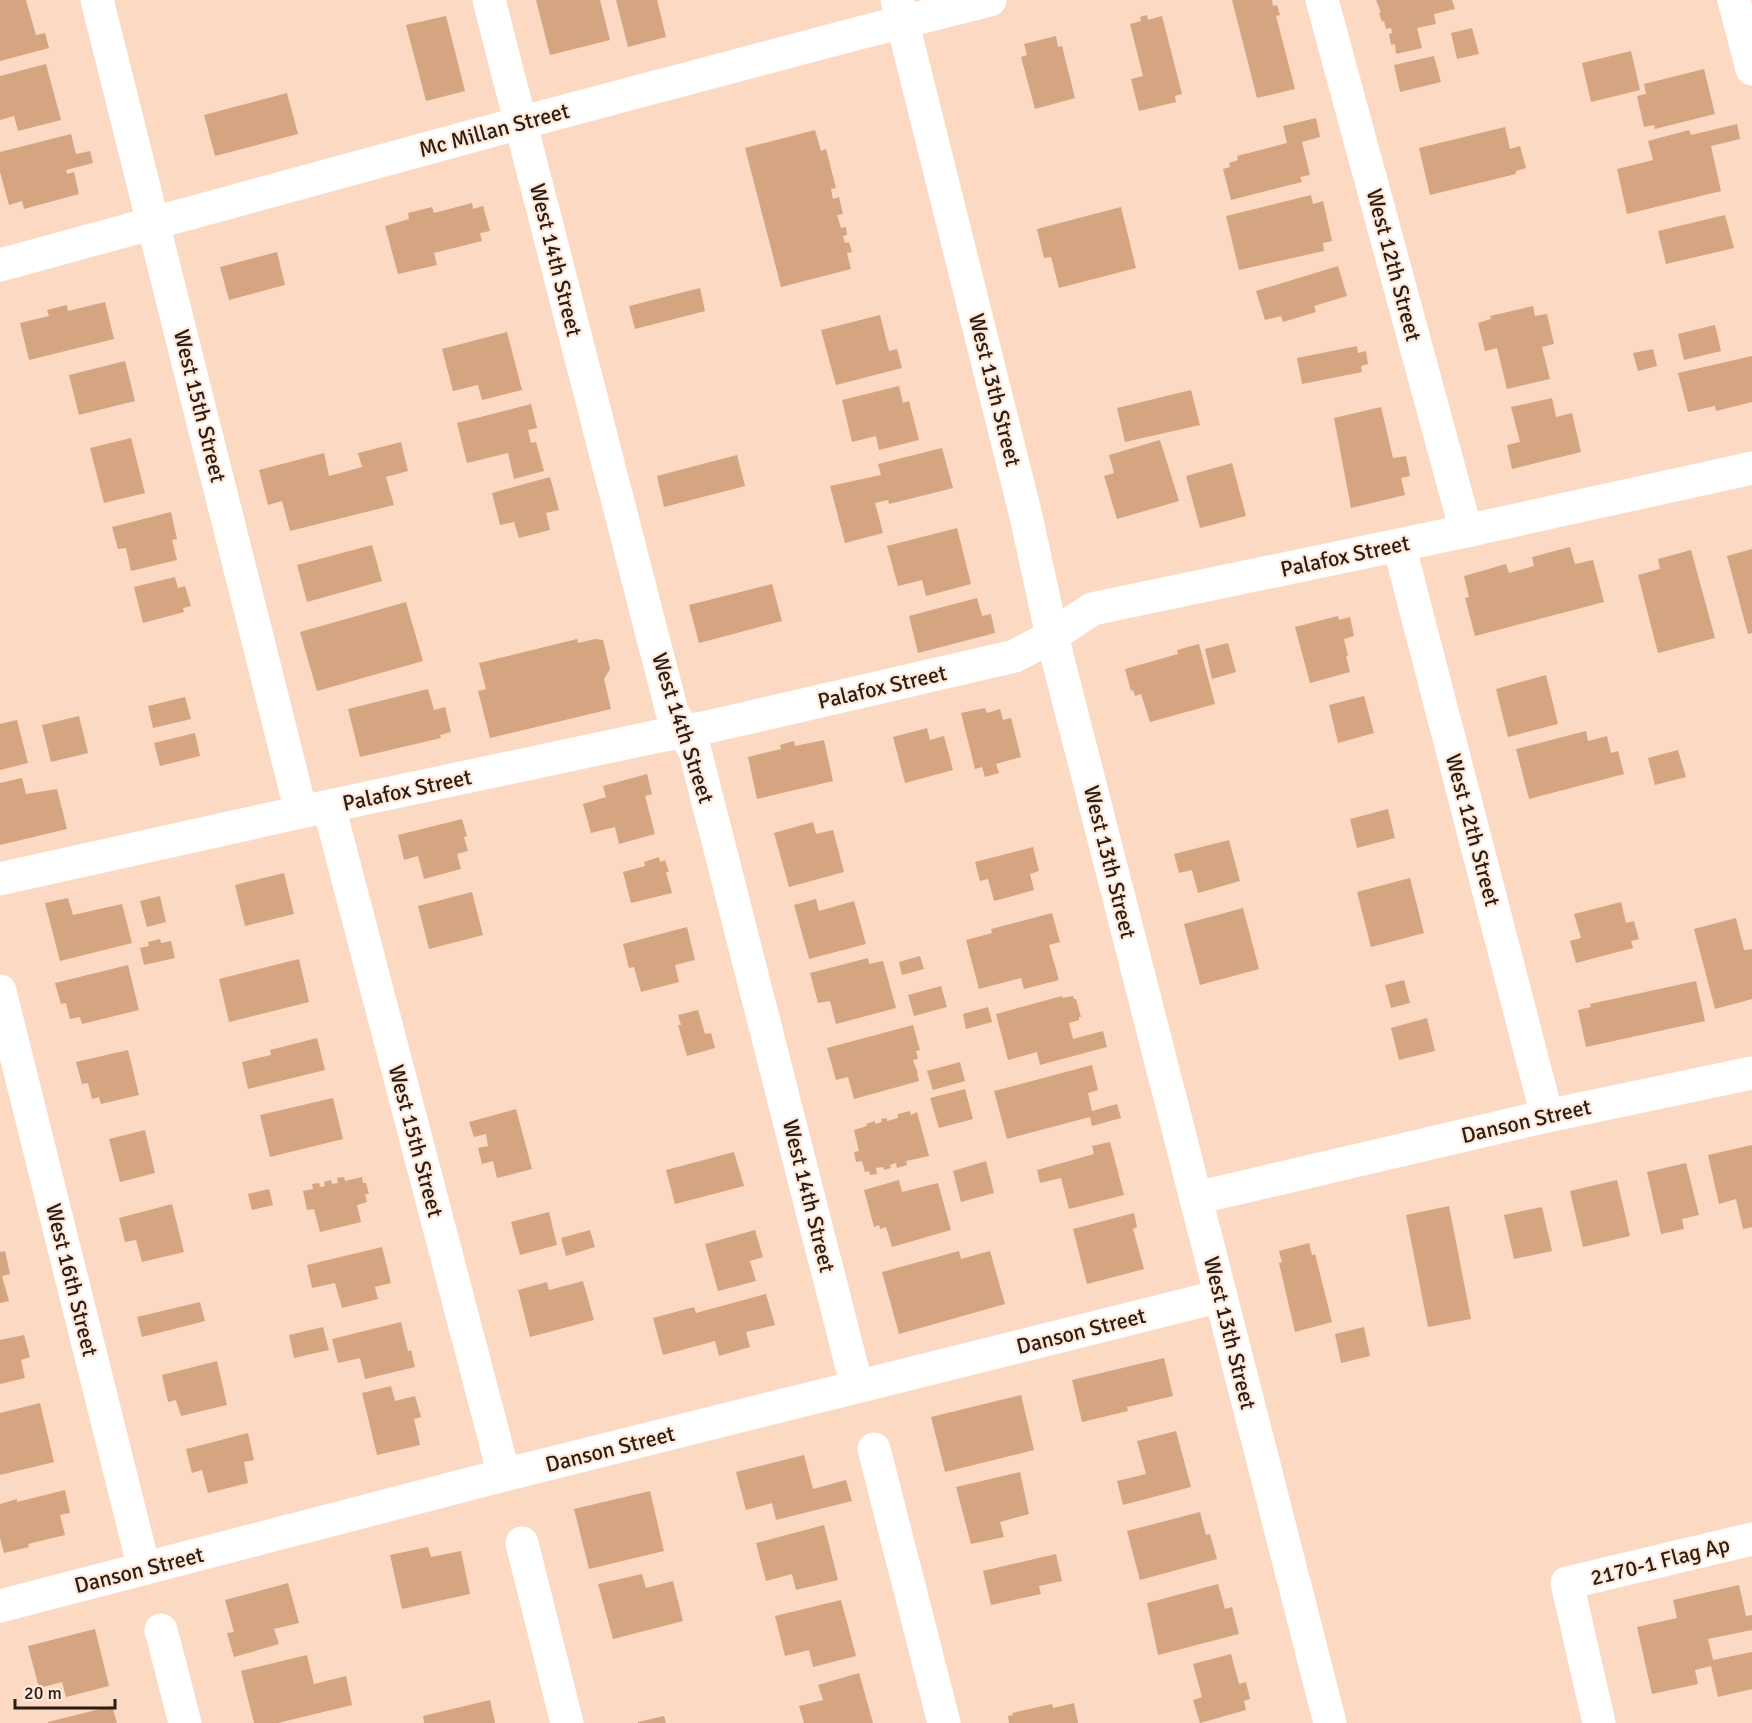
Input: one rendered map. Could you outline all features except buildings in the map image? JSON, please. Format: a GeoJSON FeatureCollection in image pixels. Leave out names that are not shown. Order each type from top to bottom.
{"type":"FeatureCollection","features":[{"type":"Feature","properties":{"kind":"street","name":"West 15th Street"},"geometry":{"type":"LineString","coordinates":[[97,0],[154,222],[315,809],[504,1475]]}},
{"type":"Feature","properties":{"kind":"street","name":"West 14th Street"},"geometry":{"type":"LineString","coordinates":[[489,0],[672,712],[695,751],[857,1387]]}},
{"type":"Feature","properties":{"kind":"street","name":"Mc Millan Street"},"geometry":{"type":"LineString","coordinates":[[0,265],[520,123],[900,11],[990,0]]}},
{"type":"Feature","properties":{"kind":"street","name":"West 12th Street"},"geometry":{"type":"LineString","coordinates":[[1322,0],[1466,531]]}},
{"type":"Feature","properties":{"kind":"street"},"geometry":{"type":"LineString","coordinates":[[1734,0],[1752,69]]}},
{"type":"Feature","properties":{"kind":"street","name":"West 13th Street"},"geometry":{"type":"LineString","coordinates":[[900,11],[1026,516],[1052,636],[1330,1723]]}},
{"type":"Feature","properties":{"kind":"street","name":"Palafox Street"},"geometry":{"type":"LineString","coordinates":[[0,879],[315,809],[682,732],[1016,656],[1052,636],[1092,609],[1466,531],[1752,468]]}},
{"type":"Feature","properties":{"kind":"street","name":"West 12th Street"},"geometry":{"type":"LineString","coordinates":[[1399,545],[1547,1116]]}},
{"type":"Feature","properties":{"kind":"street","name":"West 16th Street"},"geometry":{"type":"LineString","coordinates":[[0,991],[144,1569]]}},
{"type":"Feature","properties":{"kind":"street","name":"Danson Street"},"geometry":{"type":"LineString","coordinates":[[1196,1198],[1547,1116],[1752,1073]]}},
{"type":"Feature","properties":{"kind":"street","name":"Danson Street"},"geometry":{"type":"LineString","coordinates":[[0,1606],[504,1475],[1221,1296]]}},
{"type":"Feature","properties":{"kind":"street"},"geometry":{"type":"LineString","coordinates":[[874,1449],[944,1723]]}},
{"type":"Feature","properties":{"kind":"street","name":"2170-1 Flag Ap"},"geometry":{"type":"LineString","coordinates":[[1599,1723],[1567,1583],[1752,1539]]}},
{"type":"Feature","properties":{"kind":"street"},"geometry":{"type":"LineString","coordinates":[[522,1544],[567,1723]]}},
{"type":"Feature","properties":{"kind":"street"},"geometry":{"type":"LineString","coordinates":[[161,1630],[185,1723]]}}]}
